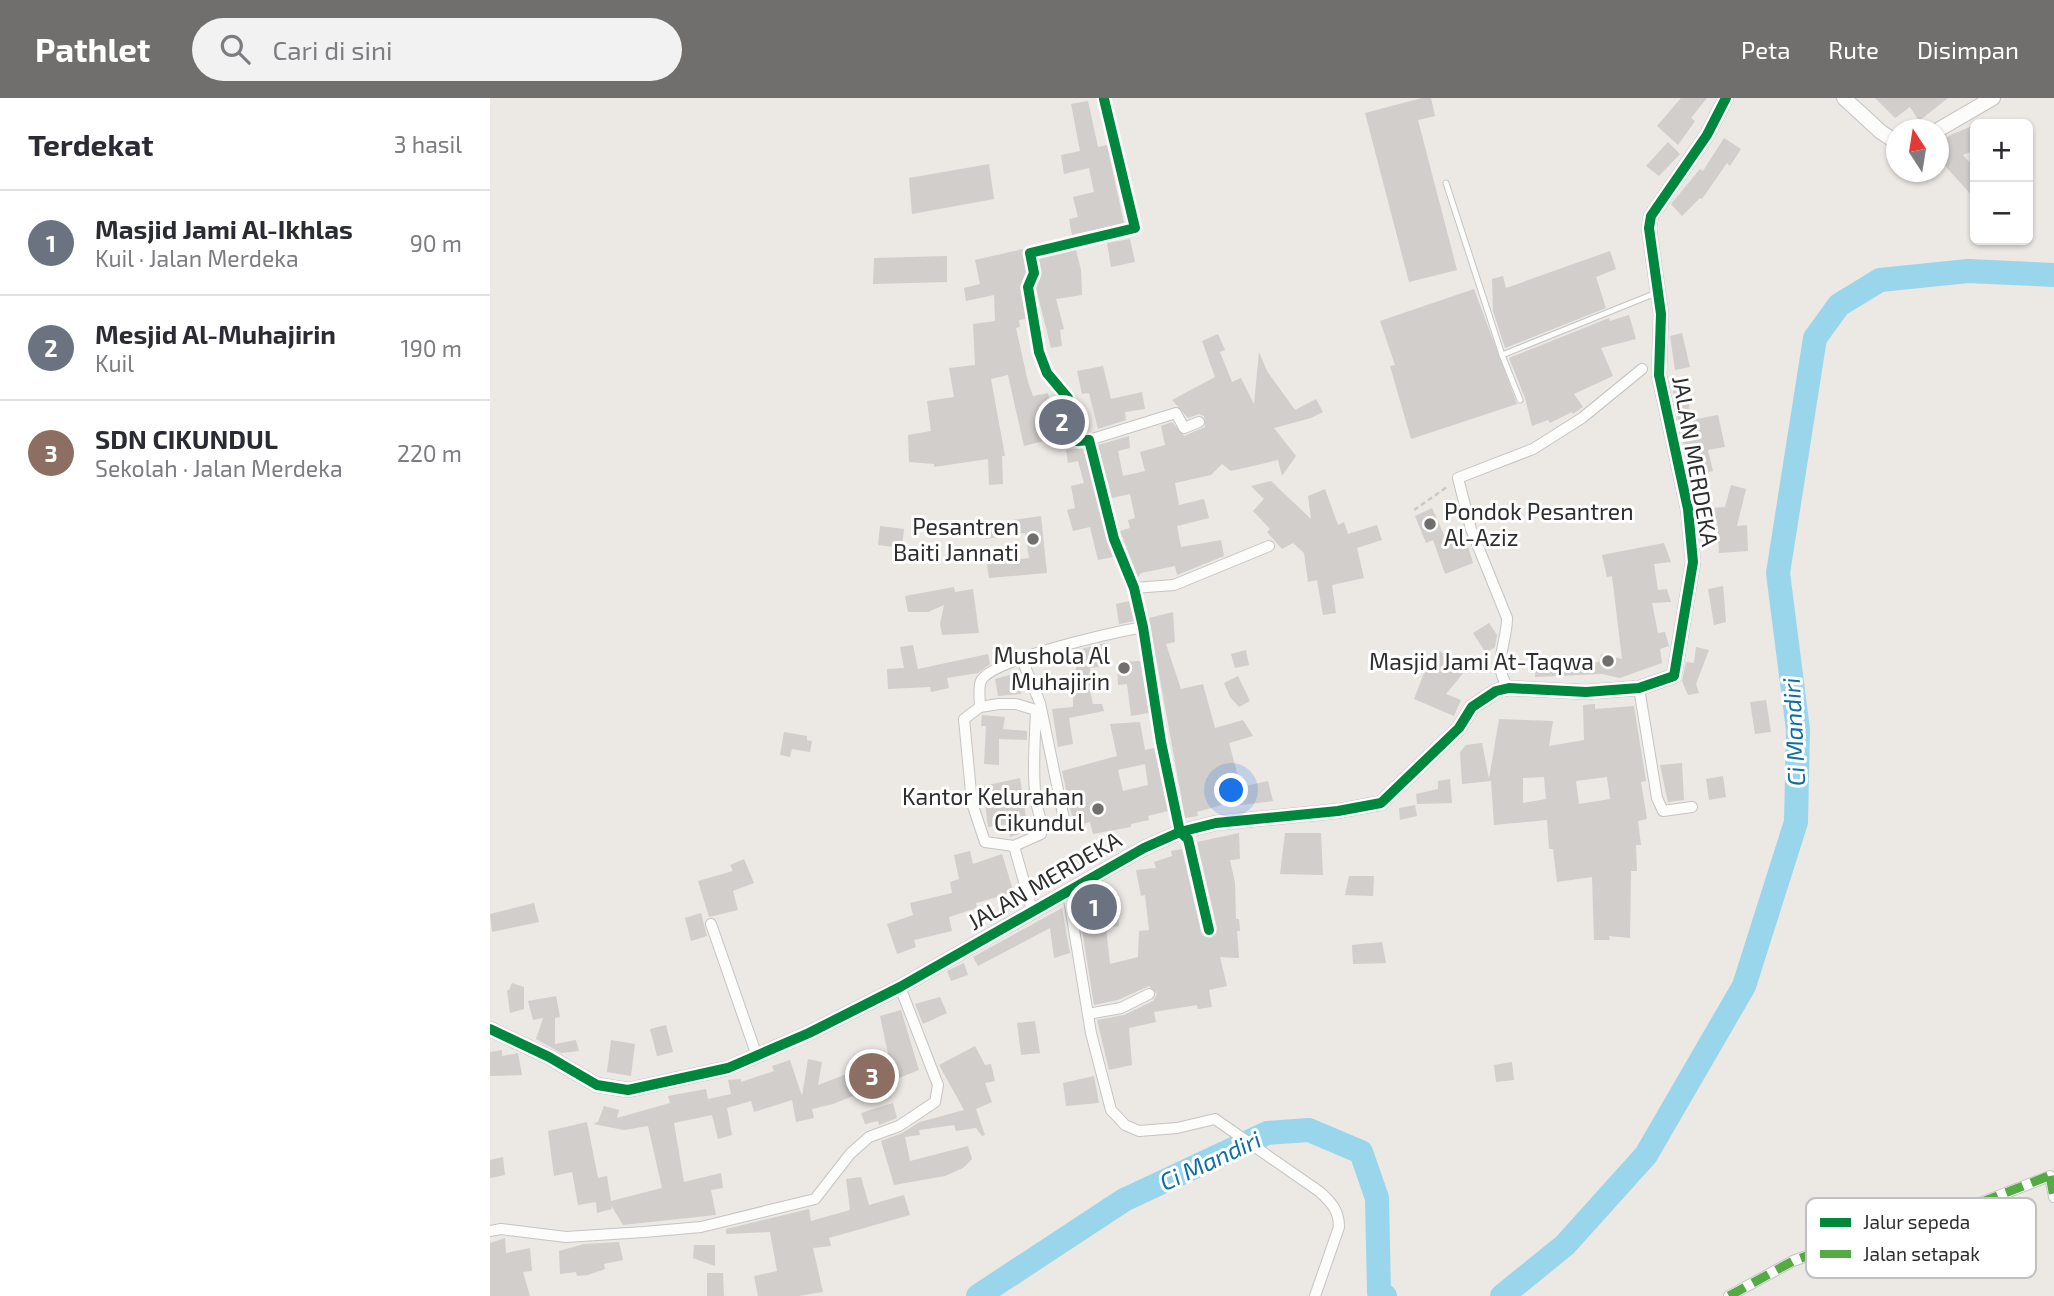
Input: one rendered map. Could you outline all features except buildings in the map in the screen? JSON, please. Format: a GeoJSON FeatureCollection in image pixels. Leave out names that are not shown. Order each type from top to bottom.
{"type":"FeatureCollection","features":[{"type":"Feature","properties":{"kind":"street","name":"JALAN MERDEKA"},"geometry":{"type":"LineString","coordinates":[[490,1029],[549,1058],[597,1086],[628,1090],[728,1068],[900,987],[1032,909],[1068,893],[1144,848],[1180,832],[1216,823],[1338,811],[1381,803],[1459,728],[1472,707],[1496,691],[1509,688],[1586,692],[1639,688],[1674,676],[1680,654],[1693,562],[1688,509],[1659,375],[1661,314],[1648,228],[1651,216],[1707,135],[1726,98]]}},
{"type":"Feature","properties":{"kind":"street"},"geometry":{"type":"LineString","coordinates":[[1844,98],[1886,135]]}},
{"type":"Feature","properties":{"kind":"street"},"geometry":{"type":"LineString","coordinates":[[1949,124],[1993,98]]}},
{"type":"Feature","properties":{"kind":"street"},"geometry":{"type":"LineString","coordinates":[[1104,99],[1135,228],[1030,253],[1034,273],[1028,287],[1039,352],[1047,373],[1068,398],[1079,441],[1176,413],[1184,428],[1199,422]]}},
{"type":"Feature","properties":{"kind":"street"},"geometry":{"type":"LineString","coordinates":[[1509,688],[1502,680],[1499,656],[1507,631],[1507,618],[1471,528],[1458,478],[1533,449],[1582,418],[1642,369]]}},
{"type":"Feature","properties":{"kind":"street"},"geometry":{"type":"LineString","coordinates":[[1089,440],[1114,540],[1134,588],[1180,832],[1188,839],[1209,930]]}},
{"type":"Feature","properties":{"kind":"street"},"geometry":{"type":"LineString","coordinates":[[1134,588],[1174,584],[1269,546]]}},
{"type":"Feature","properties":{"kind":"street"},"geometry":{"type":"LineString","coordinates":[[980,707],[980,682],[985,676],[1021,657],[1049,652],[1080,640],[1143,627]]}},
{"type":"Feature","properties":{"kind":"street"},"geometry":{"type":"LineString","coordinates":[[1021,657],[1040,703],[1064,819]]}},
{"type":"Feature","properties":{"kind":"street"},"geometry":{"type":"LineString","coordinates":[[1639,688],[1657,798],[1663,811],[1692,807]]}},
{"type":"Feature","properties":{"kind":"street"},"geometry":{"type":"LineString","coordinates":[[1016,704],[1036,710],[1034,767],[1037,803],[1043,821],[1041,834],[1014,846],[985,842],[974,811],[964,719],[980,707],[1016,704]]}},
{"type":"Feature","properties":{"kind":"street"},"geometry":{"type":"LineString","coordinates":[[1014,846],[1032,909]]}},
{"type":"Feature","properties":{"kind":"street"},"geometry":{"type":"LineString","coordinates":[[1068,893],[1088,1013],[1111,1110],[1125,1125],[1139,1131],[1177,1128],[1215,1119],[1320,1192],[1333,1205],[1339,1216],[1339,1227],[1315,1296]]}},
{"type":"Feature","properties":{"kind":"street"},"geometry":{"type":"LineString","coordinates":[[711,924],[757,1056]]}},
{"type":"Feature","properties":{"kind":"street"},"geometry":{"type":"LineString","coordinates":[[490,1231],[501,1229],[566,1237],[701,1227],[815,1199],[849,1154],[869,1137],[899,1126],[935,1102],[938,1085],[900,987]]}},
{"type":"Feature","properties":{"kind":"street"},"geometry":{"type":"LineString","coordinates":[[1088,1013],[1121,1008],[1149,994]]}},
{"type":"Feature","properties":{"kind":"street"},"geometry":{"type":"LineString","coordinates":[[1993,1198],[2050,1176],[2054,1197]]}},
{"type":"Feature","properties":{"kind":"street"},"geometry":{"type":"LineString","coordinates":[[1728,1296],[1793,1261],[1806,1257]]}},
{"type":"Feature","properties":{"kind":"lane"},"geometry":{"type":"LineString","coordinates":[[1446,183],[1502,355],[1520,400]]}},
{"type":"Feature","properties":{"kind":"lane"},"geometry":{"type":"LineString","coordinates":[[1502,355],[1656,293]]}},
{"type":"Feature","properties":{"kind":"path"},"geometry":{"type":"LineString","coordinates":[[1414,510],[1458,478]]}},
{"type":"Feature","properties":{"kind":"waterway","name":"Ci Mandiri"},"geometry":{"type":"LineString","coordinates":[[1502,1296],[1565,1245],[1646,1155],[1744,986],[1796,822],[1798,730],[1778,573],[1815,338],[1839,305],[1880,280],[1968,271],[2054,275]]}},
{"type":"Feature","properties":{"kind":"waterway","name":"Ci Mandiri"},"geometry":{"type":"LineString","coordinates":[[978,1296],[1124,1200],[1267,1133],[1309,1130],[1361,1152],[1377,1198],[1379,1292],[1385,1296]]}},
{"type":"Feature","properties":{"kind":"marked path"},"geometry":{"type":"LineString","coordinates":[[1992,1198],[2054,1174]]}},
{"type":"Feature","properties":{"kind":"marked path"},"geometry":{"type":"LineString","coordinates":[[2050,1176],[2054,1197]]}},
{"type":"Feature","properties":{"kind":"marked path"},"geometry":{"type":"LineString","coordinates":[[1729,1296],[1806,1256]]}},
{"type":"Feature","properties":{"kind":"cycle path"},"geometry":{"type":"LineString","coordinates":[[490,1029],[549,1057],[597,1085],[628,1090],[728,1068],[809,1033],[900,987],[1144,848],[1180,832],[1216,823],[1338,811],[1381,803],[1459,728],[1472,707],[1496,691],[1509,688],[1586,692],[1639,688],[1674,676],[1693,562],[1688,509],[1659,375],[1661,314],[1649,228],[1651,216],[1707,135],[1726,98]]}},
{"type":"Feature","properties":{"kind":"cycle path"},"geometry":{"type":"LineString","coordinates":[[1104,99],[1135,228],[1030,253],[1034,273],[1028,287],[1039,352],[1047,373],[1068,398],[1078,441],[1089,440],[1114,539],[1134,588],[1180,832],[1188,839],[1209,930]]}},
{"type":"Feature","properties":{"kind":"place","name":"Mesjid Al-Muhajirin"},"geometry":{"type":"Point","coordinates":[1062,422]}},
{"type":"Feature","properties":{"kind":"place","name":"Pondok Pesantren Al-Aziz"},"geometry":{"type":"Point","coordinates":[1430,524]}},
{"type":"Feature","properties":{"kind":"place","name":"Pesantren Baiti Jannati"},"geometry":{"type":"Point","coordinates":[1033,539]}},
{"type":"Feature","properties":{"kind":"place","name":"Masjid Jami At-Taqwa"},"geometry":{"type":"Point","coordinates":[1608,661]}},
{"type":"Feature","properties":{"kind":"place","name":"Mushola Al Muhajirin"},"geometry":{"type":"Point","coordinates":[1124,668]}},
{"type":"Feature","properties":{"kind":"place","name":"Kantor Kelurahan Cikundul"},"geometry":{"type":"Point","coordinates":[1098,809]}},
{"type":"Feature","properties":{"kind":"place","name":"Masjid Jami Al-Ikhlas"},"geometry":{"type":"Point","coordinates":[1094,907]}},
{"type":"Feature","properties":{"kind":"place","name":"SDN CIKUNDUL"},"geometry":{"type":"Point","coordinates":[872,1076]}}]}
